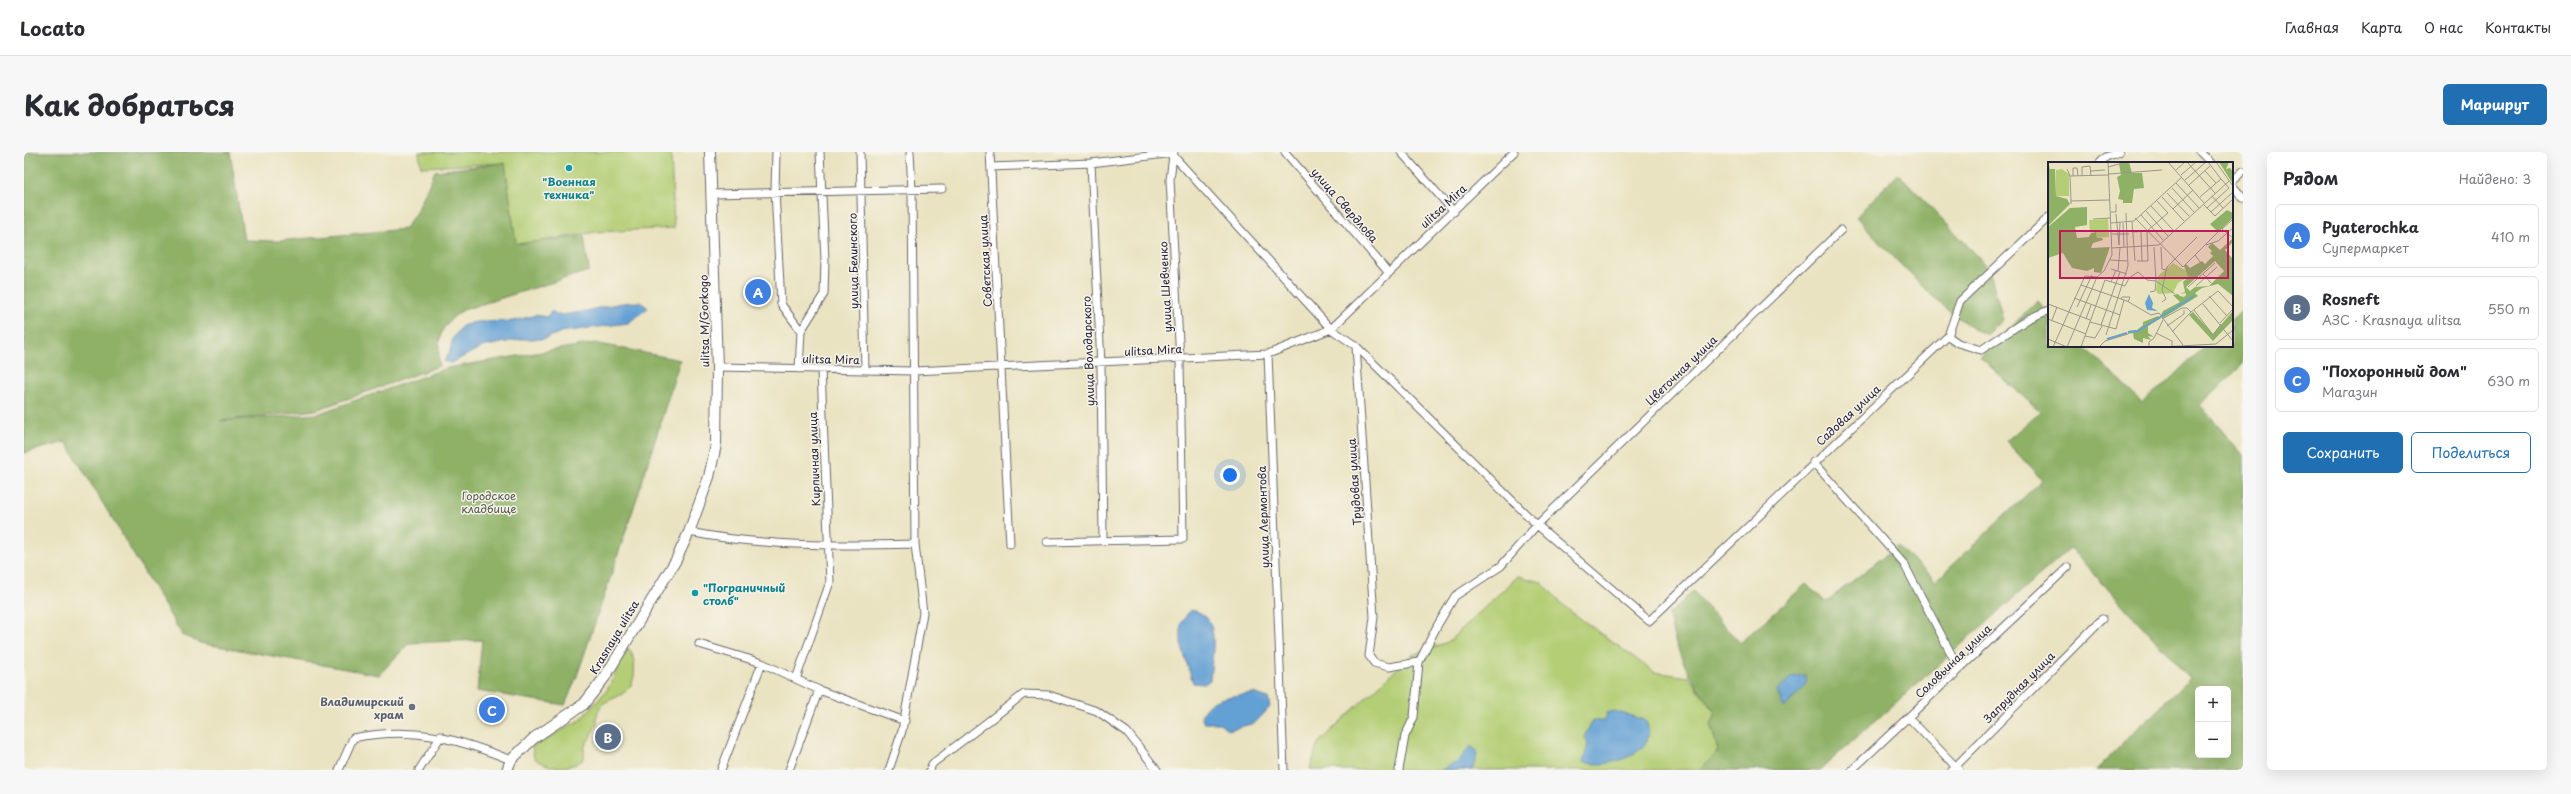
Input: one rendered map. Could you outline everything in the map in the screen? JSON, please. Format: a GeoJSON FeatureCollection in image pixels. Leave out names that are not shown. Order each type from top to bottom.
{"type":"FeatureCollection","features":[{"type":"Feature","properties":{"kind":"main road","name":"ulitsa M/Gorkogo"},"geometry":{"type":"LineString","coordinates":[[705,488],[716,445],[717,367],[710,152]]}},
{"type":"Feature","properties":{"kind":"main road","name":"Krasnaya ulitsa"},"geometry":{"type":"LineString","coordinates":[[506,770],[511,760],[534,738],[584,704],[605,676],[676,560],[689,532],[705,488]]}},
{"type":"Feature","properties":{"kind":"street"},"geometry":{"type":"LineString","coordinates":[[776,152],[775,191],[781,304],[801,330]]}},
{"type":"Feature","properties":{"kind":"street"},"geometry":{"type":"LineString","coordinates":[[799,369],[801,330],[824,294],[823,191],[820,152]]}},
{"type":"Feature","properties":{"kind":"street","name":"улица Белинского"},"geometry":{"type":"LineString","coordinates":[[860,152],[863,193],[866,370]]}},
{"type":"Feature","properties":{"kind":"street"},"geometry":{"type":"LineString","coordinates":[[889,770],[904,721],[923,613],[916,544],[912,190],[910,152]]}},
{"type":"Feature","properties":{"kind":"street","name":"Советская улица"},"geometry":{"type":"LineString","coordinates":[[990,152],[1010,544]]}},
{"type":"Feature","properties":{"kind":"street","name":"улица Свердлова"},"geometry":{"type":"LineString","coordinates":[[1285,152],[1388,272]]}},
{"type":"Feature","properties":{"kind":"street"},"geometry":{"type":"LineString","coordinates":[[1401,152],[1454,212]]}},
{"type":"Feature","properties":{"kind":"street","name":"ulitsa Mira"},"geometry":{"type":"LineString","coordinates":[[717,367],[914,371],[1101,364],[1268,354],[1331,329],[1388,272],[1454,212],[1514,152]]}},
{"type":"Feature","properties":{"kind":"street"},"geometry":{"type":"LineString","coordinates":[[2101,162],[2106,157],[2119,152]]}},
{"type":"Feature","properties":{"kind":"street"},"geometry":{"type":"LineString","coordinates":[[2200,152],[2210,162]]}},
{"type":"Feature","properties":{"kind":"street"},"geometry":{"type":"LineString","coordinates":[[991,167],[1091,163],[1173,153],[1331,329],[1356,346],[1537,525]]}},
{"type":"Feature","properties":{"kind":"street","name":"улица Шевченко"},"geometry":{"type":"LineString","coordinates":[[1103,540],[1183,539],[1180,360],[1170,180],[1173,153]]}},
{"type":"Feature","properties":{"kind":"street","name":"улица Володарского"},"geometry":{"type":"LineString","coordinates":[[1091,163],[1101,364],[1103,540]]}},
{"type":"Feature","properties":{"kind":"street"},"geometry":{"type":"LineString","coordinates":[[2233,179],[2243,170]]}},
{"type":"Feature","properties":{"kind":"street"},"geometry":{"type":"LineString","coordinates":[[2233,186],[2243,198]]}},
{"type":"Feature","properties":{"kind":"street"},"geometry":{"type":"LineString","coordinates":[[712,194],[775,191],[863,193],[942,189]]}},
{"type":"Feature","properties":{"kind":"street","name":"Садовая улица"},"geometry":{"type":"LineString","coordinates":[[1537,525],[1649,621],[1813,462],[1948,336],[1960,301],[2048,217]]}},
{"type":"Feature","properties":{"kind":"street","name":"Цветочная улица"},"geometry":{"type":"LineString","coordinates":[[1419,662],[1455,596],[1501,566],[1537,525],[1841,230]]}},
{"type":"Feature","properties":{"kind":"street"},"geometry":{"type":"LineString","coordinates":[[1948,336],[1958,343],[1981,350],[2028,319],[2048,310]]}},
{"type":"Feature","properties":{"kind":"street","name":"Трудовая улица"},"geometry":{"type":"LineString","coordinates":[[1356,346],[1374,617],[1369,656],[1374,663],[1389,667],[1419,662]]}},
{"type":"Feature","properties":{"kind":"street","name":"улица Лермонтова"},"geometry":{"type":"LineString","coordinates":[[1268,354],[1284,770]]}},
{"type":"Feature","properties":{"kind":"street","name":"Кирпичная улица"},"geometry":{"type":"LineString","coordinates":[[796,680],[830,582],[821,370]]}},
{"type":"Feature","properties":{"kind":"street"},"geometry":{"type":"LineString","coordinates":[[1813,462],[1904,564],[1956,663],[1954,676]]}},
{"type":"Feature","properties":{"kind":"street"},"geometry":{"type":"LineString","coordinates":[[689,532],[744,541],[829,546],[916,544]]}},
{"type":"Feature","properties":{"kind":"street"},"geometry":{"type":"LineString","coordinates":[[1047,542],[1103,540]]}},
{"type":"Feature","properties":{"kind":"street","name":"Соловьиная улица"},"geometry":{"type":"LineString","coordinates":[[1852,770],[1954,676],[2068,567]]}},
{"type":"Feature","properties":{"kind":"street","name":"Запрудная улица"},"geometry":{"type":"LineString","coordinates":[[1956,769],[2102,619]]}},
{"type":"Feature","properties":{"kind":"street"},"geometry":{"type":"LineString","coordinates":[[699,644],[762,663],[819,690],[904,721]]}},
{"type":"Feature","properties":{"kind":"street"},"geometry":{"type":"LineString","coordinates":[[1399,770],[1405,736],[1414,717],[1419,662]]}},
{"type":"Feature","properties":{"kind":"street"},"geometry":{"type":"LineString","coordinates":[[721,770],[762,663]]}},
{"type":"Feature","properties":{"kind":"street"},"geometry":{"type":"LineString","coordinates":[[789,770],[819,690]]}},
{"type":"Feature","properties":{"kind":"street"},"geometry":{"type":"LineString","coordinates":[[930,770],[932,764],[1024,694],[1049,695],[1097,712],[1127,732],[1157,770]]}},
{"type":"Feature","properties":{"kind":"street"},"geometry":{"type":"LineString","coordinates":[[1909,718],[1956,769]]}},
{"type":"Feature","properties":{"kind":"street"},"geometry":{"type":"LineString","coordinates":[[339,770],[353,738],[371,735],[441,736],[474,745],[511,760]]}},
{"type":"Feature","properties":{"kind":"street"},"geometry":{"type":"LineString","coordinates":[[419,770],[441,736]]}},
{"type":"Feature","properties":{"kind":"green space","name":"Городское кладбище"},"geometry":{"type":"Polygon","coordinates":[[[24,152],[230,152],[244,240],[277,241],[405,229],[418,209],[435,171],[505,163],[516,244],[584,236],[589,271],[463,310],[448,322],[441,334],[439,366],[316,410],[220,421],[317,414],[447,368],[595,343],[680,360],[636,501],[577,676],[565,705],[477,691],[482,640],[409,643],[379,675],[200,643],[182,635],[66,442],[24,453],[24,152]]]}},
{"type":"Feature","properties":{"kind":"green space"},"geometry":{"type":"Polygon","coordinates":[[[419,152],[671,152],[674,228],[596,232],[516,245],[505,163],[421,167],[419,152]]]}},
{"type":"Feature","properties":{"kind":"green space"},"geometry":{"type":"Polygon","coordinates":[[[1898,173],[1989,268],[2003,320],[1988,335],[1972,327],[1937,300],[1901,265],[1856,217],[1898,173]]]}},
{"type":"Feature","properties":{"kind":"green space"},"geometry":{"type":"Polygon","coordinates":[[[2038,301],[2048,311],[2048,347],[2085,347],[2142,402],[2171,379],[2204,347],[2233,347],[2233,318],[2243,309],[2243,364],[2200,405],[2243,455],[2243,770],[2096,770],[2190,678],[2070,548],[1820,770],[1700,770],[1718,751],[1711,725],[1715,712],[1685,666],[1675,642],[1669,614],[1693,591],[1740,643],[1806,584],[1826,602],[1897,546],[1936,581],[2042,480],[2006,441],[2040,412],[1980,357],[2038,301]]]}},
{"type":"Feature","properties":{"kind":"green space"},"geometry":{"type":"Polygon","coordinates":[[[1518,576],[1541,582],[1570,611],[1654,672],[1689,677],[1715,712],[1711,725],[1718,751],[1700,770],[1310,770],[1318,743],[1360,703],[1412,655],[1448,642],[1518,576]]]}},
{"type":"Feature","properties":{"kind":"green space"},"geometry":{"type":"Polygon","coordinates":[[[627,650],[630,650],[632,655],[634,677],[630,687],[626,691],[601,706],[596,720],[598,722],[584,748],[584,759],[578,763],[566,767],[559,767],[546,765],[534,758],[532,747],[580,720],[607,690],[627,650]]]}},
{"type":"Feature","properties":{"kind":"water"},"geometry":{"type":"Polygon","coordinates":[[[641,302],[648,308],[628,323],[561,332],[544,339],[521,339],[482,347],[451,363],[444,361],[450,351],[453,338],[462,326],[475,322],[513,321],[536,315],[546,317],[552,311],[557,315],[568,314],[620,303],[641,302]]]}},
{"type":"Feature","properties":{"kind":"water"},"geometry":{"type":"Polygon","coordinates":[[[1190,610],[1201,613],[1208,619],[1212,627],[1213,649],[1210,680],[1204,684],[1193,683],[1181,644],[1181,624],[1190,610]]]}},
{"type":"Feature","properties":{"kind":"water"},"geometry":{"type":"Polygon","coordinates":[[[1805,675],[1806,685],[1784,708],[1777,690],[1792,677],[1805,675]]]}},
{"type":"Feature","properties":{"kind":"water"},"geometry":{"type":"Polygon","coordinates":[[[1253,693],[1268,698],[1270,707],[1255,723],[1228,730],[1220,723],[1204,723],[1201,717],[1204,710],[1209,705],[1222,698],[1253,693]]]}},
{"type":"Feature","properties":{"kind":"water"},"geometry":{"type":"Polygon","coordinates":[[[1614,711],[1645,720],[1649,731],[1646,741],[1640,749],[1630,756],[1618,761],[1594,764],[1583,762],[1588,744],[1584,737],[1593,720],[1605,720],[1607,713],[1614,711]]]}},
{"type":"Feature","properties":{"kind":"water"},"geometry":{"type":"Polygon","coordinates":[[[1471,746],[1478,752],[1472,770],[1441,770],[1458,762],[1471,746]]]}},
{"type":"Feature","properties":{"kind":"place","name":"\"Военная техника\""},"geometry":{"type":"Point","coordinates":[569,168]}},
{"type":"Feature","properties":{"kind":"place","name":"Pyaterochka"},"geometry":{"type":"Point","coordinates":[758,292]}},
{"type":"Feature","properties":{"kind":"place","name":"\"Пограничный столб\""},"geometry":{"type":"Point","coordinates":[695,593]}},
{"type":"Feature","properties":{"kind":"place","name":"Владимирский храм"},"geometry":{"type":"Point","coordinates":[412,707]}},
{"type":"Feature","properties":{"kind":"place","name":"\"Похоронный дом\""},"geometry":{"type":"Point","coordinates":[492,710]}},
{"type":"Feature","properties":{"kind":"place","name":"Rosneft"},"geometry":{"type":"Point","coordinates":[608,737]}}]}
